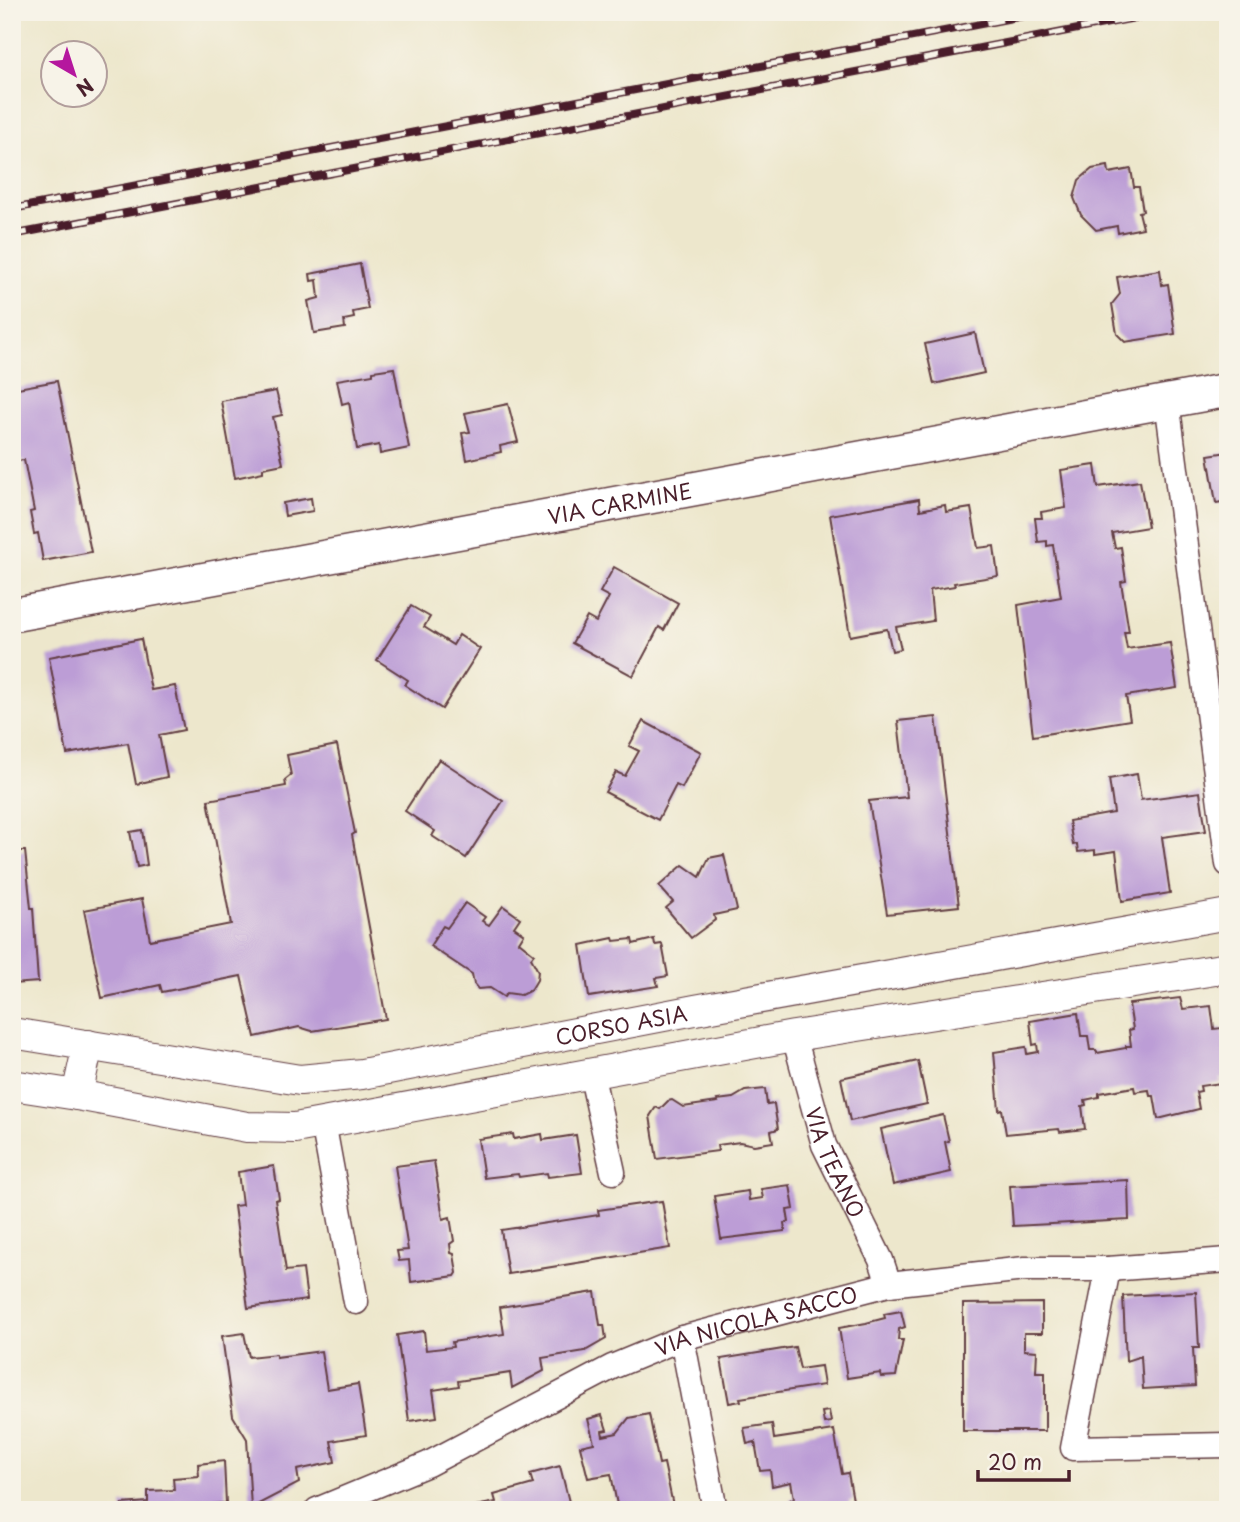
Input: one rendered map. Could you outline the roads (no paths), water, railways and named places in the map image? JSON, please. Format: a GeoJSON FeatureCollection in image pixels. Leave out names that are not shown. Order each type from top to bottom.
{"type":"FeatureCollection","features":[{"type":"Feature","properties":{"kind":"main road","name":"VIA CARMINE"},"geometry":{"type":"LineString","coordinates":[[12,615],[1228,390]]}},
{"type":"Feature","properties":{"kind":"street"},"geometry":{"type":"LineString","coordinates":[[1167,401],[1228,864]]}},
{"type":"Feature","properties":{"kind":"street","name":"CORSO ASIA"},"geometry":{"type":"LineString","coordinates":[[12,1032],[300,1080],[362,1074],[695,1010],[1228,914]]}},
{"type":"Feature","properties":{"kind":"street","name":"CORSO ASIA"},"geometry":{"type":"LineString","coordinates":[[12,1085],[247,1127],[295,1128],[794,1036],[1228,968]]}},
{"type":"Feature","properties":{"kind":"street","name":"VIA TEANO"},"geometry":{"type":"LineString","coordinates":[[794,1036],[824,1145],[881,1260],[889,1284]]}},
{"type":"Feature","properties":{"kind":"street"},"geometry":{"type":"LineString","coordinates":[[77,1095],[88,1045]]}},
{"type":"Feature","properties":{"kind":"street"},"geometry":{"type":"LineString","coordinates":[[591,1072],[613,1172]]}},
{"type":"Feature","properties":{"kind":"street"},"geometry":{"type":"LineString","coordinates":[[323,1122],[356,1302]]}},
{"type":"Feature","properties":{"kind":"street","name":"VIA NICOLA SACCO"},"geometry":{"type":"LineString","coordinates":[[317,1510],[428,1464],[612,1367],[682,1338],[889,1284],[1025,1269],[1108,1269],[1228,1260]]}},
{"type":"Feature","properties":{"kind":"street"},"geometry":{"type":"LineString","coordinates":[[1108,1269],[1073,1448],[1228,1445]]}},
{"type":"Feature","properties":{"kind":"street"},"geometry":{"type":"LineString","coordinates":[[682,1338],[715,1510]]}},
{"type":"Feature","properties":{"kind":"railway"},"geometry":{"type":"LineString","coordinates":[[12,209],[1044,12]]}},
{"type":"Feature","properties":{"kind":"railway"},"geometry":{"type":"LineString","coordinates":[[12,235],[1166,12]]}}]}
